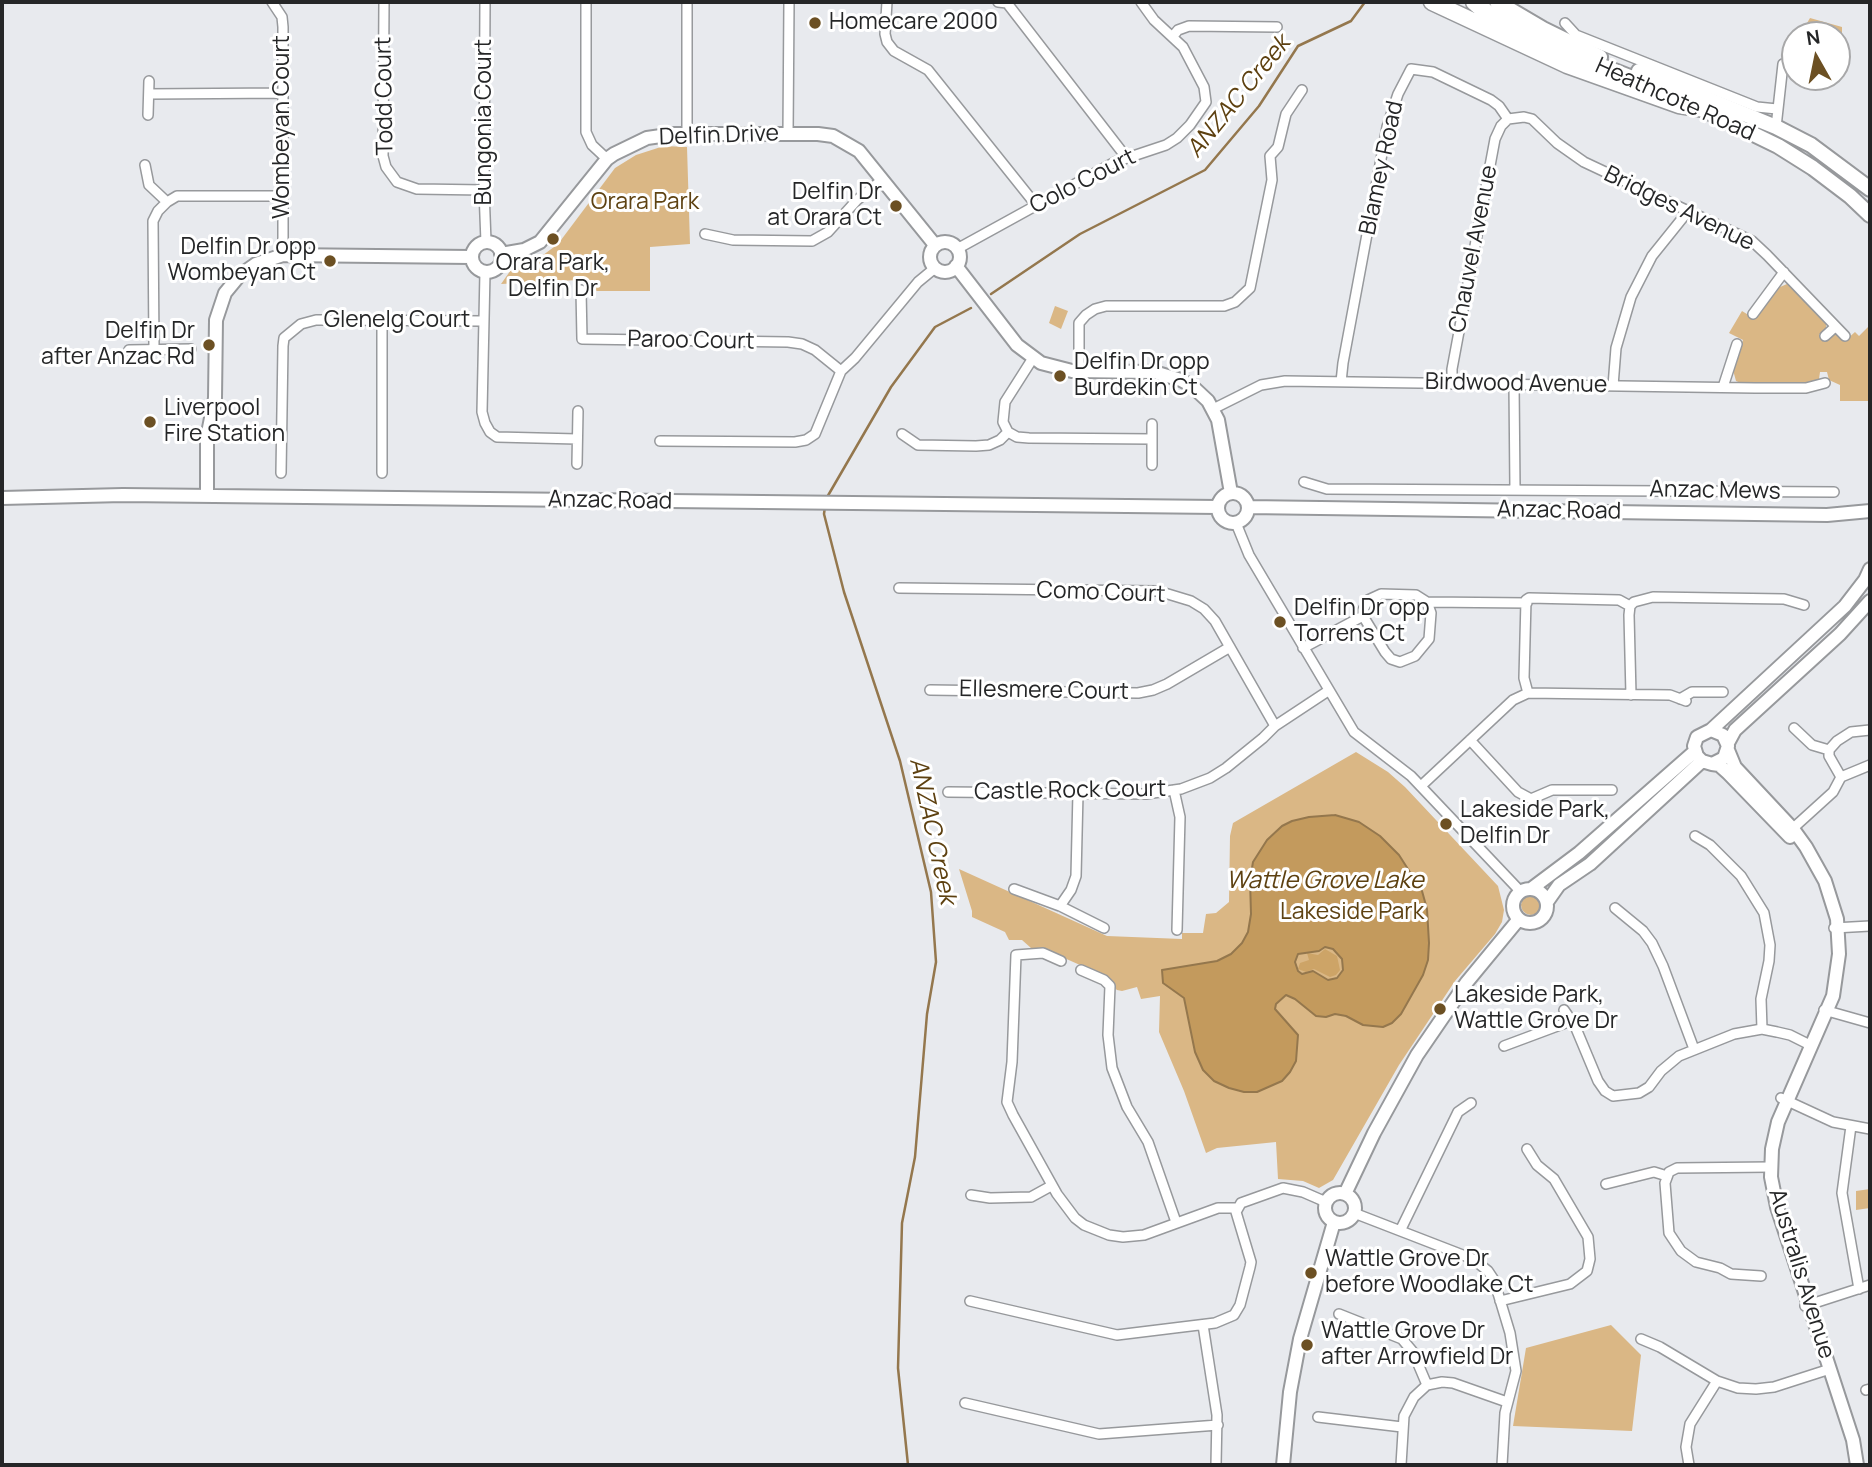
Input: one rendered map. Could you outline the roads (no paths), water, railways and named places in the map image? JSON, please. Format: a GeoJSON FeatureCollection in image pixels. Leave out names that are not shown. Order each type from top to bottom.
{"type":"FeatureCollection","features":[{"type":"Feature","properties":{"kind":"highway"},"geometry":{"type":"LineString","coordinates":[[1432,2],[1588,73],[1679,105],[1705,109]]}},
{"type":"Feature","properties":{"kind":"main road","name":"Heathcote Road"},"geometry":{"type":"LineString","coordinates":[[1481,4],[1555,48],[1705,109],[1778,146],[1813,168],[1870,215]]}},
{"type":"Feature","properties":{"kind":"main road","name":"Heathcote Road"},"geometry":{"type":"LineString","coordinates":[[1481,4],[1543,29],[1590,53],[1667,81],[1776,127],[1811,145],[1870,189]]}},
{"type":"Feature","properties":{"kind":"street","name":"Wombeyan Court"},"geometry":{"type":"LineString","coordinates":[[272,2],[282,17],[283,256]]}},
{"type":"Feature","properties":{"kind":"street","name":"Todd Court"},"geometry":{"type":"LineString","coordinates":[[384,2],[383,156],[386,167],[397,182],[417,189],[484,190]]}},
{"type":"Feature","properties":{"kind":"street","name":"Bungonia Court"},"geometry":{"type":"LineString","coordinates":[[485,2],[486,242]]}},
{"type":"Feature","properties":{"kind":"street"},"geometry":{"type":"LineString","coordinates":[[586,2],[586,132],[592,145],[607,159]]}},
{"type":"Feature","properties":{"kind":"street"},"geometry":{"type":"LineString","coordinates":[[687,2],[687,134]]}},
{"type":"Feature","properties":{"kind":"street"},"geometry":{"type":"LineString","coordinates":[[788,134],[789,2]]}},
{"type":"Feature","properties":{"kind":"street"},"geometry":{"type":"LineString","coordinates":[[887,2],[887,42],[894,51],[928,70],[1036,205]]}},
{"type":"Feature","properties":{"kind":"street","name":"Colo Court"},"geometry":{"type":"LineString","coordinates":[[957,249],[1126,156],[1166,145],[1190,125],[1206,102],[1205,87],[1188,55],[1173,36],[1154,20],[1141,2]]}},
{"type":"Feature","properties":{"kind":"street"},"geometry":{"type":"LineString","coordinates":[[1003,3],[1126,156]]}},
{"type":"Feature","properties":{"kind":"street"},"geometry":{"type":"LineString","coordinates":[[1565,23],[1576,35],[1757,107],[1777,109]]}},
{"type":"Feature","properties":{"kind":"street"},"geometry":{"type":"LineString","coordinates":[[1173,36],[1178,30],[1189,26],[1277,27]]}},
{"type":"Feature","properties":{"kind":"street","name":"Blamey Road"},"geometry":{"type":"LineString","coordinates":[[1341,382],[1387,127],[1398,94],[1411,69],[1433,72],[1491,100],[1499,106],[1508,120]]}},
{"type":"Feature","properties":{"kind":"street"},"geometry":{"type":"LineString","coordinates":[[1776,127],[1781,79]]}},
{"type":"Feature","properties":{"kind":"street"},"geometry":{"type":"LineString","coordinates":[[148,115],[149,80]]}},
{"type":"Feature","properties":{"kind":"street"},"geometry":{"type":"LineString","coordinates":[[1079,371],[1079,323],[1095,309],[1106,306],[1224,306],[1235,302],[1250,288],[1272,180],[1270,156],[1278,147],[1286,114],[1302,90]]}},
{"type":"Feature","properties":{"kind":"street"},"geometry":{"type":"LineString","coordinates":[[149,94],[283,93]]}},
{"type":"Feature","properties":{"kind":"street","name":"Bridges Avenue"},"geometry":{"type":"LineString","coordinates":[[1508,120],[1524,117],[1532,119],[1557,143],[1584,162],[1752,241],[1844,336]]}},
{"type":"Feature","properties":{"kind":"street","name":"Chauvel Avenue"},"geometry":{"type":"LineString","coordinates":[[1451,384],[1495,139],[1508,120]]}},
{"type":"Feature","properties":{"kind":"street","name":"Delfin Drive"},"geometry":{"type":"LineString","coordinates":[[501,254],[524,250],[547,236],[607,159],[621,149],[647,138],[687,134],[833,136],[859,151],[935,245]]}},
{"type":"Feature","properties":{"kind":"street"},"geometry":{"type":"LineString","coordinates":[[145,165],[149,185],[167,202]]}},
{"type":"Feature","properties":{"kind":"street"},"geometry":{"type":"LineString","coordinates":[[705,234],[733,240],[812,241],[828,232],[857,200],[882,180]]}},
{"type":"Feature","properties":{"kind":"street"},"geometry":{"type":"LineString","coordinates":[[154,349],[153,221],[158,211],[177,196],[189,194],[283,196]]}},
{"type":"Feature","properties":{"kind":"street"},"geometry":{"type":"LineString","coordinates":[[1613,386],[1616,348],[1631,297],[1652,256],[1689,210]]}},
{"type":"Feature","properties":{"kind":"street"},"geometry":{"type":"LineString","coordinates":[[486,242],[496,245],[501,254],[498,267],[485,272],[477,269],[471,257],[475,247],[486,242]]}},
{"type":"Feature","properties":{"kind":"street"},"geometry":{"type":"LineString","coordinates":[[947,242],[957,249],[960,258],[956,266],[948,271],[935,268],[929,256],[935,245],[947,242]]}},
{"type":"Feature","properties":{"kind":"street"},"geometry":{"type":"LineString","coordinates":[[207,496],[207,438],[215,398],[218,310],[225,293],[239,276],[256,264],[283,256],[471,257]]}},
{"type":"Feature","properties":{"kind":"street"},"geometry":{"type":"LineString","coordinates":[[956,266],[1017,345],[1033,358],[1056,368],[1079,371],[1167,374],[1192,386],[1213,409],[1220,428],[1231,493]]}},
{"type":"Feature","properties":{"kind":"street"},"geometry":{"type":"LineString","coordinates":[[660,441],[806,440],[815,434],[841,371],[918,282],[935,268]]}},
{"type":"Feature","properties":{"kind":"street"},"geometry":{"type":"LineString","coordinates":[[485,272],[482,412],[490,432],[497,437],[509,438],[578,439]]}},
{"type":"Feature","properties":{"kind":"street"},"geometry":{"type":"LineString","coordinates":[[1753,314],[1784,272]]}},
{"type":"Feature","properties":{"kind":"street","name":"Paroo Court"},"geometry":{"type":"LineString","coordinates":[[581,290],[582,340],[725,340],[802,344],[815,350],[841,371]]}},
{"type":"Feature","properties":{"kind":"street","name":"Glenelg Court"},"geometry":{"type":"LineString","coordinates":[[281,473],[284,338],[301,324],[316,320],[482,321]]}},
{"type":"Feature","properties":{"kind":"street"},"geometry":{"type":"LineString","coordinates":[[382,473],[383,320]]}},
{"type":"Feature","properties":{"kind":"street"},"geometry":{"type":"LineString","coordinates":[[1825,336],[1835,327]]}},
{"type":"Feature","properties":{"kind":"street"},"geometry":{"type":"LineString","coordinates":[[1723,387],[1737,344]]}},
{"type":"Feature","properties":{"kind":"street"},"geometry":{"type":"LineString","coordinates":[[129,350],[191,349]]}},
{"type":"Feature","properties":{"kind":"street"},"geometry":{"type":"LineString","coordinates":[[1033,358],[1005,402],[1003,422],[1008,432],[1017,437],[1029,438],[1152,439]]}},
{"type":"Feature","properties":{"kind":"street","name":"Birdwood Avenue"},"geometry":{"type":"LineString","coordinates":[[1213,409],[1261,385],[1272,383],[1723,387],[1807,387],[1825,383]]}},
{"type":"Feature","properties":{"kind":"street"},"geometry":{"type":"LineString","coordinates":[[1514,384],[1515,489]]}},
{"type":"Feature","properties":{"kind":"street"},"geometry":{"type":"LineString","coordinates":[[577,464],[578,411]]}},
{"type":"Feature","properties":{"kind":"street"},"geometry":{"type":"LineString","coordinates":[[1152,465],[1153,424]]}},
{"type":"Feature","properties":{"kind":"street"},"geometry":{"type":"LineString","coordinates":[[902,434],[918,445],[976,446],[989,445],[1008,432]]}},
{"type":"Feature","properties":{"kind":"street","name":"Anzac Mews"},"geometry":{"type":"LineString","coordinates":[[1304,482],[1327,489],[1834,492]]}},
{"type":"Feature","properties":{"kind":"street"},"geometry":{"type":"LineString","coordinates":[[1231,493],[1242,496],[1248,507],[1244,518],[1236,523],[1223,520],[1218,508],[1221,498],[1231,493]]}},
{"type":"Feature","properties":{"kind":"street","name":"Anzac Road"},"geometry":{"type":"LineString","coordinates":[[2,498],[113,495],[1218,508]]}},
{"type":"Feature","properties":{"kind":"street","name":"Anzac Road"},"geometry":{"type":"LineString","coordinates":[[1248,507],[1827,515],[1870,509]]}},
{"type":"Feature","properties":{"kind":"street"},"geometry":{"type":"LineString","coordinates":[[1870,509],[1870,517]]}},
{"type":"Feature","properties":{"kind":"street"},"geometry":{"type":"LineString","coordinates":[[1236,523],[1249,555],[1354,732],[1421,786],[1526,890],[1541,892],[1547,902],[1547,912],[1539,920],[1529,923],[1519,919],[1513,905],[1526,890],[1703,759],[1722,760],[1735,730],[1840,634],[1870,601]]}},
{"type":"Feature","properties":{"kind":"street"},"geometry":{"type":"LineString","coordinates":[[1703,759],[1697,737],[1711,730],[1845,606],[1870,569]]}},
{"type":"Feature","properties":{"kind":"street","name":"Como Court"},"geometry":{"type":"LineString","coordinates":[[899,588],[1158,591],[1191,601],[1204,608],[1215,621],[1275,726]]}},
{"type":"Feature","properties":{"kind":"street"},"geometry":{"type":"LineString","coordinates":[[1427,602],[1431,613],[1429,639],[1415,656],[1404,661],[1391,659],[1363,616],[1368,600],[1381,594],[1416,595],[1427,602],[1527,603]]}},
{"type":"Feature","properties":{"kind":"street"},"geometry":{"type":"LineString","coordinates":[[1631,695],[1630,606],[1634,602],[1653,597],[1784,599],[1804,605]]}},
{"type":"Feature","properties":{"kind":"street"},"geometry":{"type":"LineString","coordinates":[[1528,692],[1524,678],[1529,598],[1619,600],[1630,606]]}},
{"type":"Feature","properties":{"kind":"street"},"geometry":{"type":"LineString","coordinates":[[1303,648],[1363,616]]}},
{"type":"Feature","properties":{"kind":"street","name":"Ellesmere Court"},"geometry":{"type":"LineString","coordinates":[[930,690],[1138,693],[1167,684],[1230,647]]}},
{"type":"Feature","properties":{"kind":"street","name":"Castle Rock Court"},"geometry":{"type":"LineString","coordinates":[[948,792],[1146,794],[1174,790],[1210,778],[1226,768],[1275,726],[1328,691]]}},
{"type":"Feature","properties":{"kind":"street"},"geometry":{"type":"LineString","coordinates":[[1421,786],[1513,700],[1528,692],[1670,695],[1683,700],[1692,692],[1723,692]]}},
{"type":"Feature","properties":{"kind":"street"},"geometry":{"type":"LineString","coordinates":[[1794,728],[1812,745],[1829,750]]}},
{"type":"Feature","properties":{"kind":"street"},"geometry":{"type":"LineString","coordinates":[[1711,730],[1720,732],[1728,747]]}},
{"type":"Feature","properties":{"kind":"street"},"geometry":{"type":"LineString","coordinates":[[1841,777],[1829,756],[1829,750],[1837,741],[1852,732],[1870,730]]}},
{"type":"Feature","properties":{"kind":"street"},"geometry":{"type":"LineString","coordinates":[[1470,740],[1518,792],[1531,799],[1552,790],[1612,790]]}},
{"type":"Feature","properties":{"kind":"street","name":"Australis Avenue"},"geometry":{"type":"LineString","coordinates":[[1728,747],[1735,767],[1812,856],[1825,881],[1835,928],[1838,964],[1825,1010],[1784,1100],[1768,1167],[1806,1305],[1853,1440],[1857,1465]]}},
{"type":"Feature","properties":{"kind":"street"},"geometry":{"type":"LineString","coordinates":[[1547,902],[1559,885],[1590,864],[1703,759]]}},
{"type":"Feature","properties":{"kind":"street","name":"Australis Avenue"},"geometry":{"type":"LineString","coordinates":[[1703,759],[1719,765],[1790,831]]}},
{"type":"Feature","properties":{"kind":"street"},"geometry":{"type":"LineString","coordinates":[[1790,831],[1833,792],[1841,777],[1870,765]]}},
{"type":"Feature","properties":{"kind":"street"},"geometry":{"type":"LineString","coordinates":[[1174,790],[1180,817],[1177,930]]}},
{"type":"Feature","properties":{"kind":"street"},"geometry":{"type":"LineString","coordinates":[[1060,906],[1071,890],[1076,876],[1078,793]]}},
{"type":"Feature","properties":{"kind":"street"},"geometry":{"type":"LineString","coordinates":[[1695,836],[1710,845],[1741,876],[1764,914],[1770,945],[1761,999],[1762,1029]]}},
{"type":"Feature","properties":{"kind":"street"},"geometry":{"type":"LineString","coordinates":[[1014,889],[1060,906],[1104,928]]}},
{"type":"Feature","properties":{"kind":"street"},"geometry":{"type":"LineString","coordinates":[[1615,908],[1643,931],[1652,943],[1694,1049]]}},
{"type":"Feature","properties":{"kind":"street"},"geometry":{"type":"LineString","coordinates":[[1345,1195],[1389,1103],[1415,1058],[1466,982],[1519,919]]}},
{"type":"Feature","properties":{"kind":"street"},"geometry":{"type":"LineString","coordinates":[[1835,928],[1870,926]]}},
{"type":"Feature","properties":{"kind":"street"},"geometry":{"type":"LineString","coordinates":[[1061,961],[1043,953],[1016,955],[1012,1062],[1007,1101],[1051,1186],[1075,1218],[1094,1231],[1123,1237],[1144,1235],[1218,1208],[1237,1208],[1247,1199],[1283,1188],[1303,1192],[1326,1202]]}},
{"type":"Feature","properties":{"kind":"street"},"geometry":{"type":"LineString","coordinates":[[1080,970],[1104,980],[1110,986],[1108,1035],[1112,1068],[1127,1107],[1148,1142],[1176,1222]]}},
{"type":"Feature","properties":{"kind":"street"},"geometry":{"type":"LineString","coordinates":[[1563,1010],[1571,1021],[1598,1081],[1605,1091],[1613,1096],[1639,1093],[1649,1087],[1669,1063],[1694,1049],[1734,1034],[1762,1029],[1790,1035],[1810,1044]]}},
{"type":"Feature","properties":{"kind":"street"},"geometry":{"type":"LineString","coordinates":[[1825,1010],[1870,1023]]}},
{"type":"Feature","properties":{"kind":"street"},"geometry":{"type":"LineString","coordinates":[[1504,1046],[1571,1021]]}},
{"type":"Feature","properties":{"kind":"street"},"geometry":{"type":"LineString","coordinates":[[1784,1100],[1825,1118],[1870,1129]]}},
{"type":"Feature","properties":{"kind":"street"},"geometry":{"type":"LineString","coordinates":[[1401,1229],[1458,1112],[1471,1103]]}},
{"type":"Feature","properties":{"kind":"street"},"geometry":{"type":"LineString","coordinates":[[1851,1126],[1842,1193],[1859,1289]]}},
{"type":"Feature","properties":{"kind":"street"},"geometry":{"type":"LineString","coordinates":[[1500,1301],[1570,1284],[1587,1270],[1590,1259],[1588,1237],[1554,1179],[1537,1165],[1527,1149]]}},
{"type":"Feature","properties":{"kind":"street"},"geometry":{"type":"LineString","coordinates":[[1761,1276],[1731,1274],[1720,1268],[1696,1262],[1681,1251],[1672,1239],[1668,1225],[1665,1183],[1667,1176],[1677,1168],[1768,1167]]}},
{"type":"Feature","properties":{"kind":"street"},"geometry":{"type":"LineString","coordinates":[[1606,1184],[1654,1172],[1667,1176]]}},
{"type":"Feature","properties":{"kind":"street"},"geometry":{"type":"LineString","coordinates":[[971,1195],[990,1198],[1031,1197],[1051,1186]]}},
{"type":"Feature","properties":{"kind":"street"},"geometry":{"type":"LineString","coordinates":[[1334,1222],[1325,1211],[1326,1202],[1334,1194],[1345,1195],[1352,1200],[1354,1213]]}},
{"type":"Feature","properties":{"kind":"street"},"geometry":{"type":"LineString","coordinates":[[970,1301],[1117,1335],[1203,1325],[1234,1315],[1243,1295],[1251,1262],[1237,1208]]}},
{"type":"Feature","properties":{"kind":"street"},"geometry":{"type":"LineString","coordinates":[[1354,1213],[1401,1229],[1481,1264],[1494,1280],[1510,1332],[1516,1371],[1507,1402],[1502,1465]]}},
{"type":"Feature","properties":{"kind":"street"},"geometry":{"type":"LineString","coordinates":[[1334,1222],[1346,1222],[1354,1213]]}},
{"type":"Feature","properties":{"kind":"street"},"geometry":{"type":"LineString","coordinates":[[1283,1465],[1290,1392],[1300,1339],[1334,1222]]}},
{"type":"Feature","properties":{"kind":"street"},"geometry":{"type":"LineString","coordinates":[[1806,1305],[1870,1285]]}},
{"type":"Feature","properties":{"kind":"street"},"geometry":{"type":"LineString","coordinates":[[1339,1314],[1402,1339],[1413,1352],[1427,1385]]}},
{"type":"Feature","properties":{"kind":"street"},"geometry":{"type":"LineString","coordinates":[[1203,1325],[1218,1425],[1216,1465]]}},
{"type":"Feature","properties":{"kind":"street"},"geometry":{"type":"LineString","coordinates":[[1641,1339],[1660,1347],[1717,1381],[1738,1388],[1756,1389],[1783,1384],[1827,1370]]}},
{"type":"Feature","properties":{"kind":"street","name":"Australis Avenue"},"geometry":{"type":"LineString","coordinates":[[1827,1370],[1851,1465]]}},
{"type":"Feature","properties":{"kind":"street"},"geometry":{"type":"LineString","coordinates":[[1689,1465],[1686,1447],[1690,1424],[1717,1381]]}},
{"type":"Feature","properties":{"kind":"street"},"geometry":{"type":"LineString","coordinates":[[1401,1465],[1402,1427],[1409,1404],[1427,1385],[1453,1383],[1507,1402]]}},
{"type":"Feature","properties":{"kind":"street"},"geometry":{"type":"LineString","coordinates":[[964,1403],[1110,1435],[1218,1425]]}},
{"type":"Feature","properties":{"kind":"street"},"geometry":{"type":"LineString","coordinates":[[1318,1417],[1402,1427]]}},
{"type":"Feature","properties":{"kind":"water","name":"Wattle Grove Lake"},"geometry":{"type":"Polygon","coordinates":[[[1335,815],[1359,822],[1380,836],[1399,855],[1422,891],[1427,909],[1428,960],[1423,975],[1401,1014],[1383,1027],[1363,1025],[1346,1016],[1335,1014],[1316,1016],[1286,995],[1276,1004],[1275,1009],[1298,1035],[1296,1061],[1282,1081],[1257,1092],[1244,1092],[1214,1081],[1203,1070],[1195,1052],[1184,998],[1163,983],[1162,970],[1217,961],[1231,954],[1242,943],[1248,932],[1251,914],[1250,880],[1253,862],[1267,840],[1282,826],[1309,817],[1335,815]],[[1325,947],[1319,951],[1298,954],[1295,962],[1298,971],[1302,974],[1313,971],[1328,980],[1337,978],[1343,970],[1342,959],[1333,949],[1325,947]]]}},
{"type":"Feature","properties":{"kind":"waterway","name":"ANZAC Creek"},"geometry":{"type":"LineString","coordinates":[[991,294],[1080,234],[1205,170],[1259,106],[1298,46],[1351,21],[1365,2]]}},
{"type":"Feature","properties":{"kind":"waterway","name":"ANZAC Creek"},"geometry":{"type":"LineString","coordinates":[[826,499],[891,387],[935,327],[971,308]]}},
{"type":"Feature","properties":{"kind":"waterway","name":"ANZAC Creek"},"geometry":{"type":"LineString","coordinates":[[825,506],[824,514],[844,592],[900,761],[931,892],[936,962],[927,1014],[915,1157],[902,1223],[898,1368],[908,1465]]}},
{"type":"Feature","properties":{"kind":"place","name":"Homecare 2000"},"geometry":{"type":"Point","coordinates":[815,23]}},
{"type":"Feature","properties":{"kind":"place","name":"Delfin Dr at Orara Ct"},"geometry":{"type":"Point","coordinates":[896,206]}},
{"type":"Feature","properties":{"kind":"place","name":"Orara Park, Delfin Dr"},"geometry":{"type":"Point","coordinates":[553,239]}},
{"type":"Feature","properties":{"kind":"place","name":"Delfin Dr opp Wombeyan Ct"},"geometry":{"type":"Point","coordinates":[330,261]}},
{"type":"Feature","properties":{"kind":"place","name":"Delfin Dr after Anzac Rd"},"geometry":{"type":"Point","coordinates":[209,345]}},
{"type":"Feature","properties":{"kind":"place","name":"Delfin Dr opp Burdekin Ct"},"geometry":{"type":"Point","coordinates":[1060,376]}},
{"type":"Feature","properties":{"kind":"place","name":"Liverpool Fire Station"},"geometry":{"type":"Point","coordinates":[150,422]}},
{"type":"Feature","properties":{"kind":"place","name":"Delfin Dr opp Torrens Ct"},"geometry":{"type":"Point","coordinates":[1280,622]}},
{"type":"Feature","properties":{"kind":"place","name":"Lakeside Park, Delfin Dr"},"geometry":{"type":"Point","coordinates":[1446,824]}},
{"type":"Feature","properties":{"kind":"place","name":"Lakeside Park, Wattle Grove Dr"},"geometry":{"type":"Point","coordinates":[1440,1009]}},
{"type":"Feature","properties":{"kind":"place","name":"Wattle Grove Dr before Woodlake Ct"},"geometry":{"type":"Point","coordinates":[1311,1273]}},
{"type":"Feature","properties":{"kind":"place","name":"Wattle Grove Dr after Arrowfield Dr"},"geometry":{"type":"Point","coordinates":[1307,1345]}},
{"type":"Feature","properties":{"kind":"park label","name":"Orara Park"},"geometry":{"type":"Point","coordinates":[645,203]}},
{"type":"Feature","properties":{"kind":"park label","name":"Lakeside Park"},"geometry":{"type":"Point","coordinates":[1352,913]}}]}
